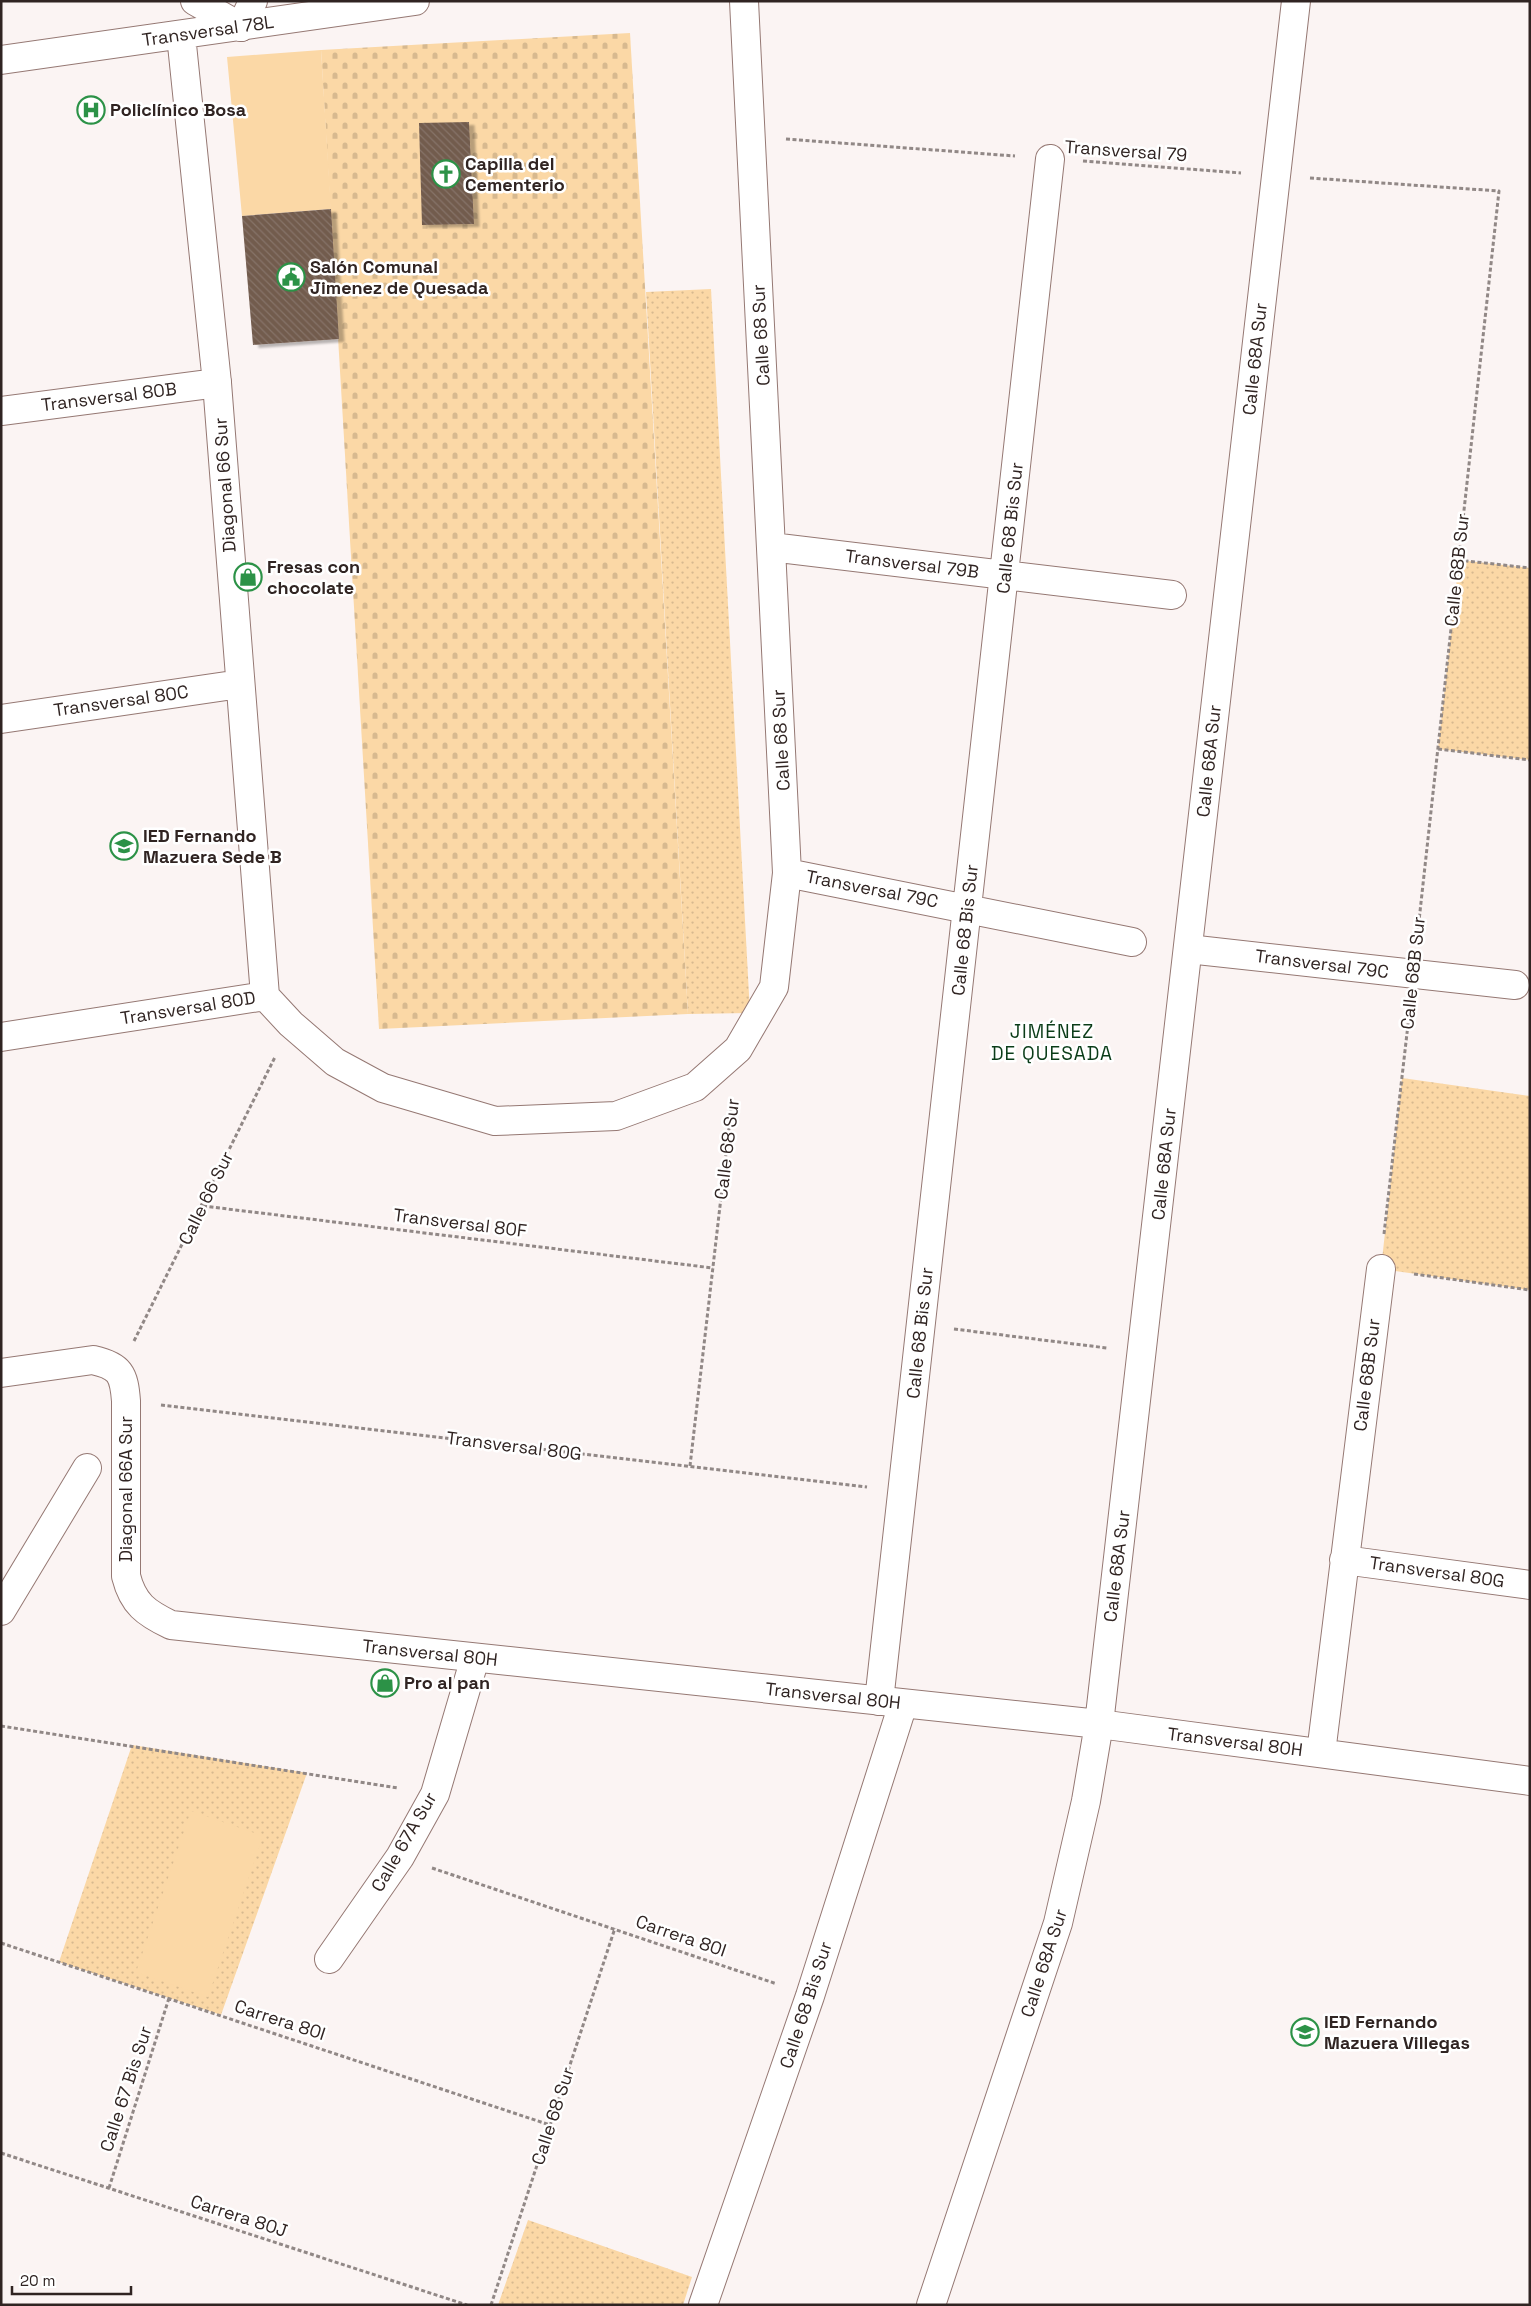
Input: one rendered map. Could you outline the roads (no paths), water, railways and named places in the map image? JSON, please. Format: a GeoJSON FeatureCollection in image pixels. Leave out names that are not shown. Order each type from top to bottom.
{"type":"FeatureCollection","features":[{"type":"Feature","properties":{"kind":"street"},"geometry":{"type":"LineString","coordinates":[[195,1],[241,27],[253,1]]}},
{"type":"Feature","properties":{"kind":"street","name":"Transversal 78L"},"geometry":{"type":"LineString","coordinates":[[1,60],[415,1]]}},
{"type":"Feature","properties":{"kind":"street","name":"Calle 68 Sur"},"geometry":{"type":"LineString","coordinates":[[738,1050],[774,987],[787,873],[744,1]]}},
{"type":"Feature","properties":{"kind":"street","name":"Calle 68A Sur"},"geometry":{"type":"LineString","coordinates":[[931,2305],[1058,1923],[1084,1811],[1099,1724],[1296,1]]}},
{"type":"Feature","properties":{"kind":"street","name":"Diagonal 66 Sur"},"geometry":{"type":"LineString","coordinates":[[181,35],[217,383],[265,996]]}},
{"type":"Feature","properties":{"kind":"street","name":"Calle 68 Bis Sur"},"geometry":{"type":"LineString","coordinates":[[703,2305],[810,1996],[891,1702],[902,1491],[1050,159]]}},
{"type":"Feature","properties":{"kind":"street","name":"Transversal 80B"},"geometry":{"type":"LineString","coordinates":[[1,411],[217,383]]}},
{"type":"Feature","properties":{"kind":"street","name":"Transversal 79B"},"geometry":{"type":"LineString","coordinates":[[771,547],[1172,596]]}},
{"type":"Feature","properties":{"kind":"street","name":"Transversal 80C"},"geometry":{"type":"LineString","coordinates":[[1,718],[240,684]]}},
{"type":"Feature","properties":{"kind":"street","name":"Transversal 79C"},"geometry":{"type":"LineString","coordinates":[[787,873],[1132,942]]}},
{"type":"Feature","properties":{"kind":"street","name":"Transversal 79C"},"geometry":{"type":"LineString","coordinates":[[1188,949],[1515,985]]}},
{"type":"Feature","properties":{"kind":"street","name":"Transversal 80D"},"geometry":{"type":"LineString","coordinates":[[1,1037],[265,996],[291,1024],[335,1062],[383,1088],[495,1121],[616,1116],[695,1087],[738,1050]]}},
{"type":"Feature","properties":{"kind":"street","name":"Calle 68B Sur"},"geometry":{"type":"LineString","coordinates":[[1321,1753],[1381,1269]]}},
{"type":"Feature","properties":{"kind":"street","name":"Diagonal 66A Sur"},"geometry":{"type":"LineString","coordinates":[[1,1372],[93,1360],[106,1363],[119,1370],[125,1385],[126,1401],[125,1559],[130,1592],[140,1606]]}},
{"type":"Feature","properties":{"kind":"street"},"geometry":{"type":"LineString","coordinates":[[1,1611],[86,1468]]}},
{"type":"Feature","properties":{"kind":"street","name":"Transversal 80G"},"geometry":{"type":"LineString","coordinates":[[1344,1560],[1530,1585]]}},
{"type":"Feature","properties":{"kind":"street","name":"Transversal 80H"},"geometry":{"type":"LineString","coordinates":[[140,1606],[170,1625],[1099,1724],[1530,1781]]}},
{"type":"Feature","properties":{"kind":"street","name":"Calle 67A Sur"},"geometry":{"type":"LineString","coordinates":[[329,1959],[400,1857],[435,1794],[475,1658]]}},
{"type":"Feature","properties":{"kind":"place","name":"Policlínico Bosa"},"geometry":{"type":"Point","coordinates":[91,110]}},
{"type":"Feature","properties":{"kind":"place","name":"Capilla del Cementerio"},"geometry":{"type":"Point","coordinates":[446,174]}},
{"type":"Feature","properties":{"kind":"place","name":"Salón Comunal Jimenez de Quesada"},"geometry":{"type":"Point","coordinates":[291,277]}},
{"type":"Feature","properties":{"kind":"place","name":"Fresas con chocolate"},"geometry":{"type":"Point","coordinates":[248,577]}},
{"type":"Feature","properties":{"kind":"place","name":"IED Fernando Mazuera Sede B"},"geometry":{"type":"Point","coordinates":[124,846]}},
{"type":"Feature","properties":{"kind":"place","name":"Pro al pan"},"geometry":{"type":"Point","coordinates":[385,1683]}},
{"type":"Feature","properties":{"kind":"place","name":"IED Fernando Mazuera Villegas"},"geometry":{"type":"Point","coordinates":[1305,2032]}},
{"type":"Feature","properties":{"kind":"district","name":"JIMÉNEZ DE QUESADA"},"geometry":{"type":"Point","coordinates":[1052,1042]}}]}
